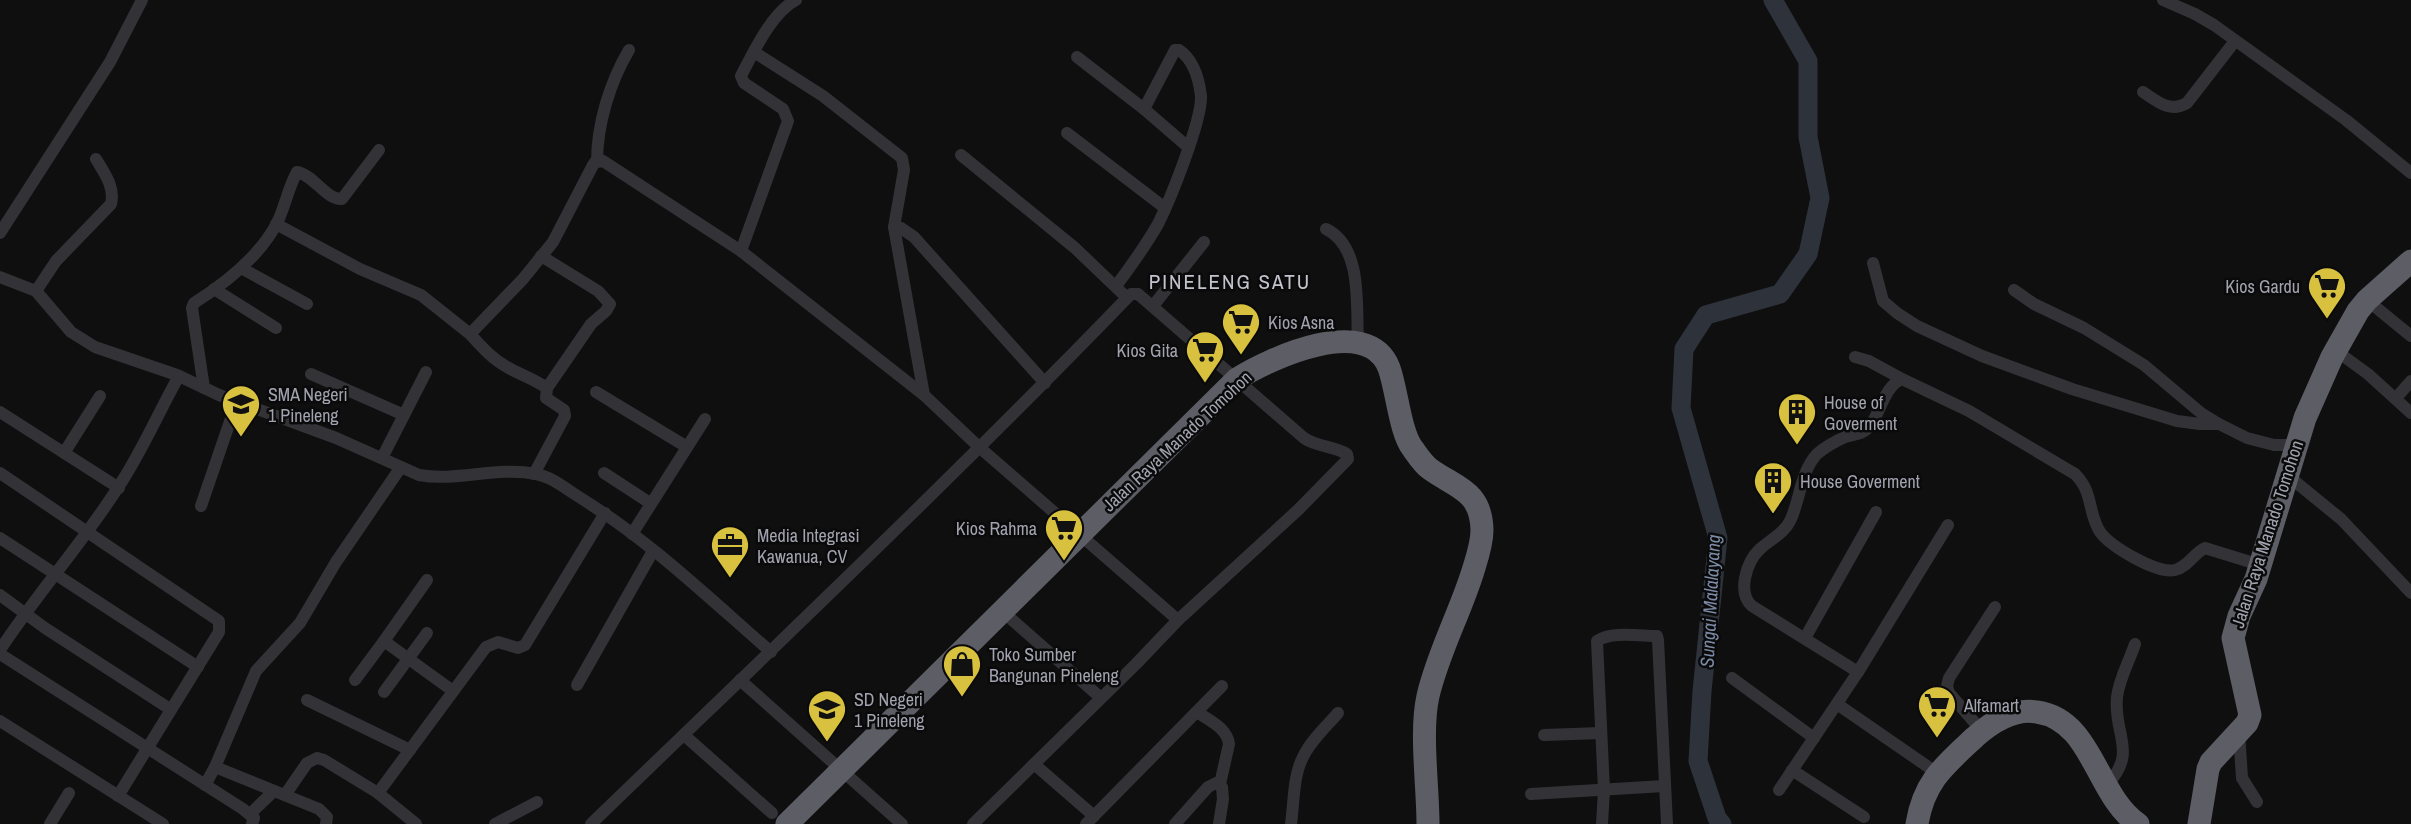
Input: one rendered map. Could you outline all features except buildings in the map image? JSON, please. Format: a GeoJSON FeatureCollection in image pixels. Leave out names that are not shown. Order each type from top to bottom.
{"type":"FeatureCollection","features":[{"type":"Feature","properties":{"kind":"highway","name":"Jalan Raya Manado Tomohon"},"geometry":{"type":"LineString","coordinates":[[2200,823],[2211,762],[2247,723],[2250,715],[2233,638],[2239,616],[2252,590],[2305,418],[2335,350],[2367,300],[2411,261]]}},
{"type":"Feature","properties":{"kind":"highway","name":"Jalan Raya Manado Tomohon"},"geometry":{"type":"LineString","coordinates":[[780,819],[841,769],[1237,379],[1258,365],[1284,354],[1335,343],[1358,342]]}},
{"type":"Feature","properties":{"kind":"highway"},"geometry":{"type":"LineString","coordinates":[[1358,342],[1376,350],[1388,365],[1411,447],[1428,468],[1469,494],[1481,519],[1482,538],[1476,561],[1463,603],[1439,660],[1427,705],[1429,824]]}},
{"type":"Feature","properties":{"kind":"highway"},"geometry":{"type":"LineString","coordinates":[[1917,824],[1926,791],[1937,773],[1982,731],[2011,713],[2033,711],[2048,715],[2065,725],[2076,736],[2124,813],[2138,824]]}},
{"type":"Feature","properties":{"kind":"street"},"geometry":{"type":"LineString","coordinates":[[0,233],[110,62],[142,0]]}},
{"type":"Feature","properties":{"kind":"street"},"geometry":{"type":"LineString","coordinates":[[741,251],[788,125],[788,116],[783,109],[741,81],[741,76],[782,10],[796,0]]}},
{"type":"Feature","properties":{"kind":"street"},"geometry":{"type":"LineString","coordinates":[[2163,0],[2195,14],[2235,41],[2346,120],[2411,173]]}},
{"type":"Feature","properties":{"kind":"street"},"geometry":{"type":"LineString","coordinates":[[2143,92],[2160,103],[2179,108],[2187,103],[2235,41]]}},
{"type":"Feature","properties":{"kind":"street"},"geometry":{"type":"LineString","coordinates":[[597,162],[597,146],[606,106],[618,70],[629,50]]}},
{"type":"Feature","properties":{"kind":"street"},"geometry":{"type":"LineString","coordinates":[[1116,286],[1150,236],[1165,208],[1198,115],[1200,95],[1193,63],[1179,50],[1175,50],[1144,109]]}},
{"type":"Feature","properties":{"kind":"street"},"geometry":{"type":"LineString","coordinates":[[754,52],[823,96],[902,158],[904,170],[894,227],[924,395]]}},
{"type":"Feature","properties":{"kind":"street"},"geometry":{"type":"LineString","coordinates":[[1077,57],[1188,147]]}},
{"type":"Feature","properties":{"kind":"street"},"geometry":{"type":"LineString","coordinates":[[1067,133],[1165,208]]}},
{"type":"Feature","properties":{"kind":"street"},"geometry":{"type":"LineString","coordinates":[[204,387],[192,308],[194,303],[242,268],[276,224],[298,172],[338,200],[342,199],[379,150]]}},
{"type":"Feature","properties":{"kind":"street"},"geometry":{"type":"LineString","coordinates":[[961,155],[1039,217],[1127,298]]}},
{"type":"Feature","properties":{"kind":"street"},"geometry":{"type":"LineString","coordinates":[[36,291],[56,261],[111,204],[113,195],[109,181],[96,159]]}},
{"type":"Feature","properties":{"kind":"street"},"geometry":{"type":"LineString","coordinates":[[470,334],[555,239],[593,165],[603,161],[741,251],[924,395],[979,447],[1178,620]]}},
{"type":"Feature","properties":{"kind":"street"},"geometry":{"type":"LineString","coordinates":[[276,224],[345,262],[421,295],[470,334],[495,359],[547,388]]}},
{"type":"Feature","properties":{"kind":"street"},"geometry":{"type":"LineString","coordinates":[[894,227],[901,228],[914,237],[1045,383]]}},
{"type":"Feature","properties":{"kind":"street"},"geometry":{"type":"LineString","coordinates":[[1326,229],[1341,240],[1352,266],[1358,342]]}},
{"type":"Feature","properties":{"kind":"street"},"geometry":{"type":"LineString","coordinates":[[1153,306],[1204,242]]}},
{"type":"Feature","properties":{"kind":"street"},"geometry":{"type":"LineString","coordinates":[[534,474],[565,416],[564,410],[546,398],[547,388],[591,324],[610,304],[598,291],[541,256]]}},
{"type":"Feature","properties":{"kind":"street"},"geometry":{"type":"LineString","coordinates":[[1873,263],[1883,302],[1917,326],[1960,346],[2072,389],[2177,421],[2219,424]]}},
{"type":"Feature","properties":{"kind":"street"},"geometry":{"type":"LineString","coordinates":[[242,268],[307,304]]}},
{"type":"Feature","properties":{"kind":"street"},"geometry":{"type":"LineString","coordinates":[[0,277],[36,291],[76,337],[106,352],[178,376],[325,433],[419,475],[432,477],[494,472],[534,474],[554,481],[605,513],[632,534],[771,652]]}},
{"type":"Feature","properties":{"kind":"street"},"geometry":{"type":"LineString","coordinates":[[214,289],[276,328]]}},
{"type":"Feature","properties":{"kind":"street"},"geometry":{"type":"LineString","coordinates":[[2014,290],[2034,304],[2093,333],[2144,365],[2192,406],[2219,424],[2247,438],[2274,446],[2296,445]]}},
{"type":"Feature","properties":{"kind":"street"},"geometry":{"type":"LineString","coordinates":[[591,824],[771,652],[1045,383],[1131,294],[1138,294],[1309,441],[1341,450],[1347,454],[1348,459],[1299,509],[1178,620],[973,824]]}},
{"type":"Feature","properties":{"kind":"street"},"geometry":{"type":"LineString","coordinates":[[2367,300],[2411,336]]}},
{"type":"Feature","properties":{"kind":"street"},"geometry":{"type":"LineString","coordinates":[[2335,350],[2368,374],[2411,413]]}},
{"type":"Feature","properties":{"kind":"street"},"geometry":{"type":"LineString","coordinates":[[1855,357],[1869,361],[1969,411],[2075,474],[2089,494],[2093,517],[2101,534],[2137,559],[2157,569],[2178,569],[2205,548],[2260,565]]}},
{"type":"Feature","properties":{"kind":"street"},"geometry":{"type":"LineString","coordinates":[[382,458],[426,372]]}},
{"type":"Feature","properties":{"kind":"street"},"geometry":{"type":"LineString","coordinates":[[311,374],[404,415]]}},
{"type":"Feature","properties":{"kind":"street"},"geometry":{"type":"LineString","coordinates":[[178,376],[119,488],[56,575],[25,612],[0,652],[205,785],[251,819],[280,793],[310,760],[317,758],[378,793],[416,824]]}},
{"type":"Feature","properties":{"kind":"street"},"geometry":{"type":"LineString","coordinates":[[1858,672],[1745,600],[1743,587],[1757,552],[1784,530],[1791,520],[1807,472],[1816,456],[1844,438],[1865,431],[1881,409],[1891,386],[1902,379]]}},
{"type":"Feature","properties":{"kind":"street"},"geometry":{"type":"LineString","coordinates":[[2396,398],[2411,381]]}},
{"type":"Feature","properties":{"kind":"street"},"geometry":{"type":"LineString","coordinates":[[596,392],[687,447]]}},
{"type":"Feature","properties":{"kind":"street"},"geometry":{"type":"LineString","coordinates":[[64,453],[100,396]]}},
{"type":"Feature","properties":{"kind":"street"},"geometry":{"type":"LineString","coordinates":[[201,506],[237,401]]}},
{"type":"Feature","properties":{"kind":"street"},"geometry":{"type":"LineString","coordinates":[[0,412],[119,488]]}},
{"type":"Feature","properties":{"kind":"street"},"geometry":{"type":"LineString","coordinates":[[632,534],[705,419]]}},
{"type":"Feature","properties":{"kind":"street"},"geometry":{"type":"LineString","coordinates":[[205,785],[256,671],[300,622],[336,562],[401,467]]}},
{"type":"Feature","properties":{"kind":"street"},"geometry":{"type":"LineString","coordinates":[[0,473],[217,618],[220,626],[198,667],[118,796]]}},
{"type":"Feature","properties":{"kind":"street"},"geometry":{"type":"LineString","coordinates":[[604,473],[650,503]]}},
{"type":"Feature","properties":{"kind":"street"},"geometry":{"type":"LineString","coordinates":[[2287,475],[2341,519],[2411,593]]}},
{"type":"Feature","properties":{"kind":"street"},"geometry":{"type":"LineString","coordinates":[[1805,638],[1876,512]]}},
{"type":"Feature","properties":{"kind":"street"},"geometry":{"type":"LineString","coordinates":[[378,793],[488,645],[498,642],[518,648],[525,645],[605,513]]}},
{"type":"Feature","properties":{"kind":"street"},"geometry":{"type":"LineString","coordinates":[[1779,790],[1858,672],[1948,525]]}},
{"type":"Feature","properties":{"kind":"street"},"geometry":{"type":"LineString","coordinates":[[0,538],[198,667]]}},
{"type":"Feature","properties":{"kind":"street"},"geometry":{"type":"LineString","coordinates":[[577,685],[653,551]]}},
{"type":"Feature","properties":{"kind":"street"},"geometry":{"type":"LineString","coordinates":[[355,680],[427,580]]}},
{"type":"Feature","properties":{"kind":"street"},"geometry":{"type":"LineString","coordinates":[[0,595],[45,628],[170,709]]}},
{"type":"Feature","properties":{"kind":"street"},"geometry":{"type":"LineString","coordinates":[[1982,731],[1949,693],[1947,687],[1949,678],[1995,607]]}},
{"type":"Feature","properties":{"kind":"street"},"geometry":{"type":"LineString","coordinates":[[1002,611],[1101,698]]}},
{"type":"Feature","properties":{"kind":"street"},"geometry":{"type":"LineString","coordinates":[[384,692],[427,632]]}},
{"type":"Feature","properties":{"kind":"street"},"geometry":{"type":"LineString","coordinates":[[1602,824],[1604,790],[1597,641],[1607,636],[1657,636],[1667,824]]}},
{"type":"Feature","properties":{"kind":"street"},"geometry":{"type":"LineString","coordinates":[[384,641],[453,691]]}},
{"type":"Feature","properties":{"kind":"street"},"geometry":{"type":"LineString","coordinates":[[2106,786],[2119,773],[2122,761],[2124,743],[2117,702],[2118,688],[2135,644]]}},
{"type":"Feature","properties":{"kind":"street"},"geometry":{"type":"LineString","coordinates":[[1732,678],[1814,738]]}},
{"type":"Feature","properties":{"kind":"street"},"geometry":{"type":"LineString","coordinates":[[740,680],[902,824]]}},
{"type":"Feature","properties":{"kind":"street"},"geometry":{"type":"LineString","coordinates":[[1034,764],[1090,822],[1222,686]]}},
{"type":"Feature","properties":{"kind":"street"},"geometry":{"type":"LineString","coordinates":[[307,700],[410,750]]}},
{"type":"Feature","properties":{"kind":"street"},"geometry":{"type":"LineString","coordinates":[[1837,704],[1937,773]]}},
{"type":"Feature","properties":{"kind":"street"},"geometry":{"type":"LineString","coordinates":[[1197,712],[1223,730],[1228,738],[1220,784],[1224,793],[1219,824]]}},
{"type":"Feature","properties":{"kind":"street"},"geometry":{"type":"LineString","coordinates":[[1291,824],[1302,758],[1338,713]]}},
{"type":"Feature","properties":{"kind":"street"},"geometry":{"type":"LineString","coordinates":[[0,721],[163,824]]}},
{"type":"Feature","properties":{"kind":"street"},"geometry":{"type":"LineString","coordinates":[[2239,732],[2242,778],[2258,802]]}},
{"type":"Feature","properties":{"kind":"street"},"geometry":{"type":"LineString","coordinates":[[1544,735],[1601,733]]}},
{"type":"Feature","properties":{"kind":"street"},"geometry":{"type":"LineString","coordinates":[[684,735],[780,819]]}},
{"type":"Feature","properties":{"kind":"street"},"geometry":{"type":"LineString","coordinates":[[215,767],[322,811],[327,817],[326,824]]}},
{"type":"Feature","properties":{"kind":"street"},"geometry":{"type":"LineString","coordinates":[[1792,771],[1864,817]]}},
{"type":"Feature","properties":{"kind":"street"},"geometry":{"type":"LineString","coordinates":[[1175,824],[1208,787],[1220,784]]}},
{"type":"Feature","properties":{"kind":"street"},"geometry":{"type":"LineString","coordinates":[[1531,794],[1664,786]]}},
{"type":"Feature","properties":{"kind":"street"},"geometry":{"type":"LineString","coordinates":[[50,824],[69,793]]}},
{"type":"Feature","properties":{"kind":"street"},"geometry":{"type":"LineString","coordinates":[[495,824],[537,802]]}},
{"type":"Feature","properties":{"kind":"waterway","name":"Sungai Malalayang"},"geometry":{"type":"LineString","coordinates":[[1722,824],[1717,818],[1698,761],[1702,691],[1718,538],[1681,408],[1684,349],[1706,315],[1780,294],[1808,254],[1820,198],[1808,137],[1808,61],[1773,0]]}},
{"type":"Feature","properties":{"kind":"place","name":"Kios Gardu"},"geometry":{"type":"Point","coordinates":[2327,320]}},
{"type":"Feature","properties":{"kind":"place","name":"Kios Asna"},"geometry":{"type":"Point","coordinates":[1241,356]}},
{"type":"Feature","properties":{"kind":"place","name":"Kios Gita"},"geometry":{"type":"Point","coordinates":[1205,384]}},
{"type":"Feature","properties":{"kind":"place","name":"SMA Negeri 1 Pineleng"},"geometry":{"type":"Point","coordinates":[241,438]}},
{"type":"Feature","properties":{"kind":"place","name":"House of Goverment"},"geometry":{"type":"Point","coordinates":[1797,446]}},
{"type":"Feature","properties":{"kind":"place","name":"House Goverment"},"geometry":{"type":"Point","coordinates":[1773,515]}},
{"type":"Feature","properties":{"kind":"place","name":"Kios Rahma"},"geometry":{"type":"Point","coordinates":[1064,562]}},
{"type":"Feature","properties":{"kind":"place","name":"Media Integrasi Kawanua, CV"},"geometry":{"type":"Point","coordinates":[730,579]}},
{"type":"Feature","properties":{"kind":"place","name":"Toko Sumber Bangunan Pineleng"},"geometry":{"type":"Point","coordinates":[962,698]}},
{"type":"Feature","properties":{"kind":"place","name":"Alfamart"},"geometry":{"type":"Point","coordinates":[1937,739]}},
{"type":"Feature","properties":{"kind":"place","name":"SD Negeri 1 Pineleng"},"geometry":{"type":"Point","coordinates":[827,743]}},
{"type":"Feature","properties":{"kind":"district","name":"PINELENG SATU"},"geometry":{"type":"Point","coordinates":[1230,281]}}]}
